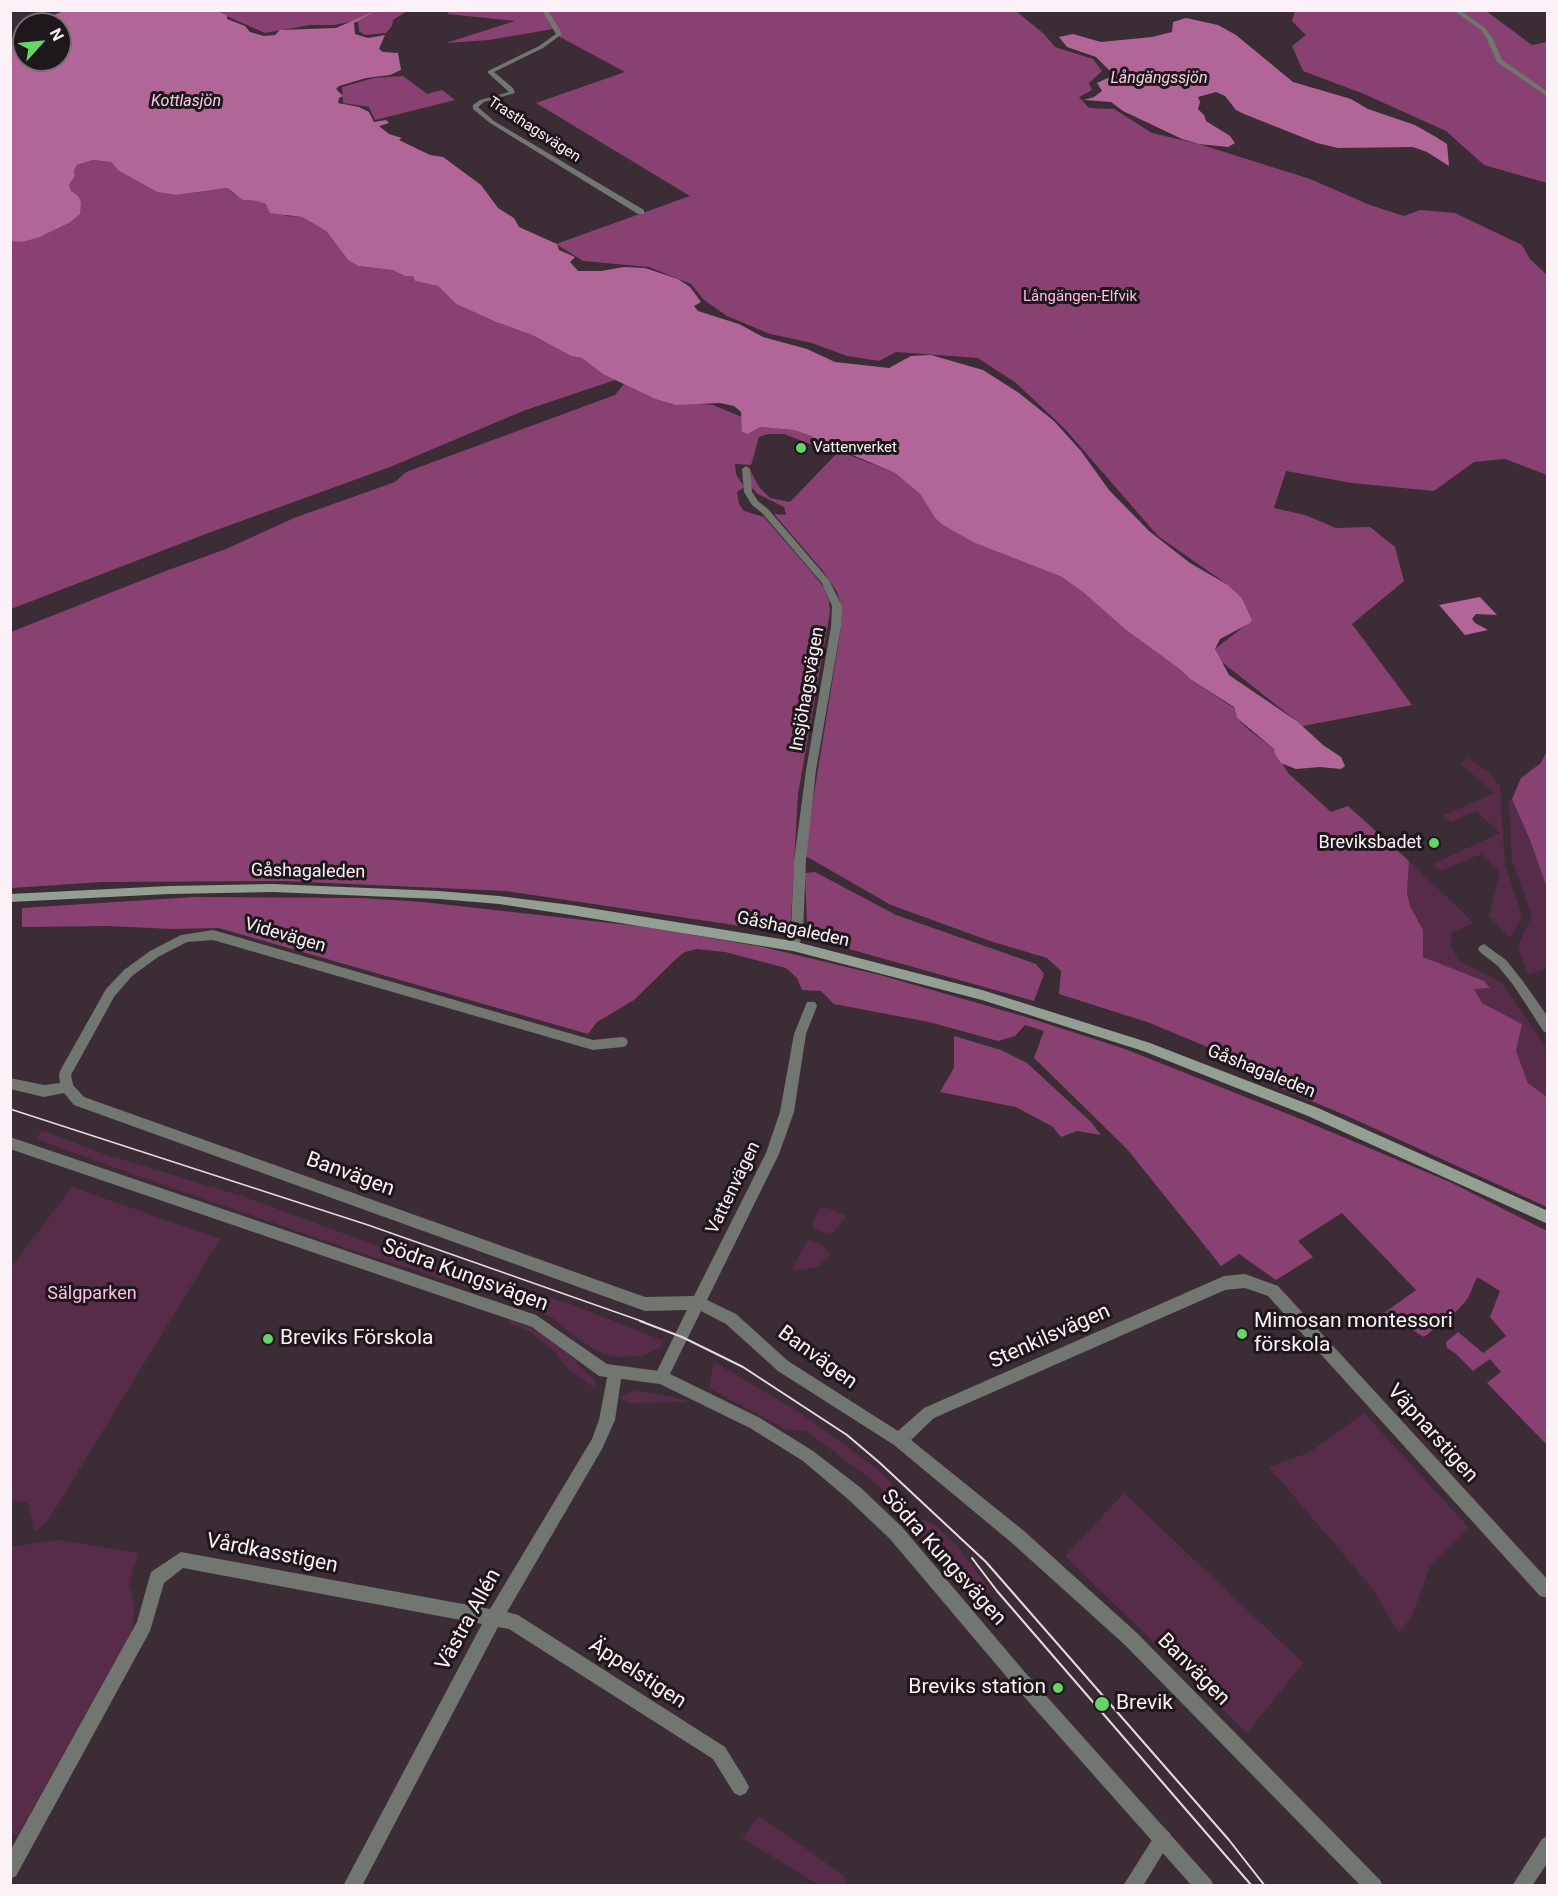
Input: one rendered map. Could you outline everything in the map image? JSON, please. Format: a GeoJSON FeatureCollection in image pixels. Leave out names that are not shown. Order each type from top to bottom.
{"type":"FeatureCollection","features":[{"type":"Feature","properties":{"kind":"main road","name":"Gåshagaleden"},"geometry":{"type":"LineString","coordinates":[[10,898],[169,890],[273,888],[439,895],[561,908],[793,946],[982,995],[1146,1047],[1313,1112],[1548,1219]]}},
{"type":"Feature","properties":{"kind":"street","name":"Trasthagsvägen"},"geometry":{"type":"LineString","coordinates":[[545,10],[559,34],[542,47],[490,72],[511,89],[512,93],[482,101],[477,104],[476,109],[510,133],[640,212]]}},
{"type":"Feature","properties":{"kind":"street"},"geometry":{"type":"LineString","coordinates":[[1456,10],[1483,29],[1499,61],[1548,94]]}},
{"type":"Feature","properties":{"kind":"street","name":"Insjöhagsvägen"},"geometry":{"type":"LineString","coordinates":[[746,469],[748,492],[755,503],[765,511],[826,582],[837,606],[836,627],[809,782],[800,861],[797,931],[793,946]]}},
{"type":"Feature","properties":{"kind":"street","name":"Videvägen"},"geometry":{"type":"LineString","coordinates":[[67,1087],[65,1075],[86,1034],[110,993],[128,973],[154,954],[185,938],[213,935],[593,1045],[622,1042]]}},
{"type":"Feature","properties":{"kind":"street"},"geometry":{"type":"LineString","coordinates":[[1484,949],[1502,963],[1548,1028]]}},
{"type":"Feature","properties":{"kind":"street","name":"Vattenvägen"},"geometry":{"type":"LineString","coordinates":[[661,1377],[781,1131],[787,1112],[800,1034],[811,1006]]}},
{"type":"Feature","properties":{"kind":"street"},"geometry":{"type":"LineString","coordinates":[[10,1083],[44,1091],[67,1087]]}},
{"type":"Feature","properties":{"kind":"street","name":"Banvägen"},"geometry":{"type":"LineString","coordinates":[[67,1087],[79,1101],[645,1304],[699,1303],[731,1319],[783,1366],[899,1440],[1018,1537],[1131,1639],[1374,1886]]}},
{"type":"Feature","properties":{"kind":"street","name":"Södra Kungsvägen"},"geometry":{"type":"LineString","coordinates":[[10,1143],[536,1322],[594,1366],[615,1373],[661,1377],[755,1423],[808,1456],[855,1494],[922,1563],[1017,1676],[1205,1886]]}},
{"type":"Feature","properties":{"kind":"street","name":"Väpnarstigen"},"geometry":{"type":"LineString","coordinates":[[1224,1283],[1245,1281],[1273,1291],[1546,1590]]}},
{"type":"Feature","properties":{"kind":"street","name":"Stenkilsvägen"},"geometry":{"type":"LineString","coordinates":[[899,1440],[929,1413],[1224,1283]]}},
{"type":"Feature","properties":{"kind":"street","name":"Västra Allén"},"geometry":{"type":"LineString","coordinates":[[352,1886],[494,1618],[597,1444],[607,1420],[615,1373]]}},
{"type":"Feature","properties":{"kind":"street","name":"Vårdkasstigen"},"geometry":{"type":"LineString","coordinates":[[10,1870],[144,1624],[157,1578],[181,1560],[494,1618]]}},
{"type":"Feature","properties":{"kind":"street","name":"Äppelstigen"},"geometry":{"type":"LineString","coordinates":[[494,1618],[512,1621],[719,1753],[740,1787]]}},
{"type":"Feature","properties":{"kind":"street"},"geometry":{"type":"LineString","coordinates":[[1132,1886],[1163,1838]]}},
{"type":"Feature","properties":{"kind":"street"},"geometry":{"type":"LineString","coordinates":[[1521,1886],[1548,1845]]}},
{"type":"Feature","properties":{"kind":"green space"},"geometry":{"type":"Polygon","coordinates":[[[215,11],[407,11],[393,20],[392,26],[386,33],[365,35],[359,31],[358,22],[354,21],[334,25],[310,25],[265,33],[215,11]]]}},
{"type":"Feature","properties":{"kind":"green space","name":"Långängen-Elfvik"},"geometry":{"type":"Polygon","coordinates":[[[449,11],[1016,11],[1044,34],[1055,47],[1093,59],[1102,71],[1089,83],[1092,90],[1079,97],[1089,108],[1114,109],[1152,133],[1199,144],[1310,179],[1370,205],[1404,216],[1420,210],[1455,213],[1522,245],[1530,259],[1547,275],[1547,475],[1505,459],[1474,462],[1434,491],[1352,483],[1286,471],[1274,508],[1305,515],[1336,528],[1370,527],[1395,547],[1404,581],[1352,624],[1412,705],[1303,726],[1218,659],[1215,649],[1252,620],[1242,598],[1228,585],[1158,536],[1065,429],[1016,383],[978,358],[896,352],[879,361],[847,356],[812,343],[770,334],[727,316],[704,300],[691,284],[649,267],[583,261],[556,244],[690,196],[536,103],[625,72],[560,37],[553,29],[489,40],[446,43],[515,21],[448,14],[449,11]]]}},
{"type":"Feature","properties":{"kind":"green space"},"geometry":{"type":"Polygon","coordinates":[[[1295,11],[1486,11],[1532,45],[1547,42],[1547,183],[1484,165],[1446,131],[1364,94],[1303,71],[1292,46],[1306,35],[1292,21],[1295,11]]]}},
{"type":"Feature","properties":{"kind":"green space"},"geometry":{"type":"Polygon","coordinates":[[[403,76],[427,94],[442,90],[455,100],[375,120],[369,107],[343,103],[342,87],[374,78],[403,76]]]}},
{"type":"Feature","properties":{"kind":"green space"},"geometry":{"type":"Polygon","coordinates":[[[93,160],[111,162],[119,171],[157,192],[176,195],[227,188],[232,193],[250,201],[260,201],[287,216],[302,217],[326,231],[348,260],[358,266],[392,270],[405,276],[413,276],[415,281],[438,286],[456,304],[532,335],[571,356],[582,358],[615,380],[523,411],[390,467],[211,532],[11,609],[10,241],[40,237],[69,223],[78,196],[71,192],[69,185],[75,176],[74,170],[77,165],[93,160]]]}},
{"type":"Feature","properties":{"kind":"green space"},"geometry":{"type":"Polygon","coordinates":[[[624,384],[655,399],[674,405],[691,403],[713,405],[742,417],[742,432],[748,434],[760,427],[794,430],[811,436],[832,449],[815,446],[784,434],[768,434],[759,437],[751,465],[735,464],[736,474],[744,487],[737,492],[739,504],[744,511],[764,517],[825,589],[829,601],[830,612],[798,794],[791,919],[787,928],[774,931],[506,891],[284,881],[102,882],[11,888],[11,632],[226,549],[294,518],[395,482],[406,472],[615,395],[624,384]]]}},
{"type":"Feature","properties":{"kind":"green space"},"geometry":{"type":"Polygon","coordinates":[[[839,451],[895,473],[920,494],[935,518],[975,543],[1062,577],[1190,679],[1234,708],[1237,718],[1274,749],[1288,773],[1331,812],[1348,806],[1409,861],[1407,893],[1410,906],[1423,930],[1423,957],[1484,981],[1490,988],[1474,989],[1482,1003],[1522,1024],[1516,1051],[1528,1083],[1547,1097],[1547,1207],[1345,1115],[1270,1084],[1272,1074],[1150,1023],[1059,994],[1061,971],[1047,958],[990,941],[891,905],[804,855],[841,628],[841,605],[837,592],[823,571],[774,514],[786,515],[784,507],[758,494],[751,487],[750,470],[759,487],[770,498],[790,502],[839,451]]]}},
{"type":"Feature","properties":{"kind":"green space"},"geometry":{"type":"Polygon","coordinates":[[[1547,751],[1547,888],[1512,799],[1521,778],[1541,763],[1547,751]]]}},
{"type":"Feature","properties":{"kind":"green space"},"geometry":{"type":"Polygon","coordinates":[[[1468,758],[1488,772],[1500,786],[1505,865],[1522,916],[1510,938],[1489,916],[1500,872],[1481,854],[1441,871],[1433,864],[1500,833],[1476,811],[1451,822],[1444,815],[1494,793],[1460,763],[1468,758]]]}},
{"type":"Feature","properties":{"kind":"green space"},"geometry":{"type":"Polygon","coordinates":[[[1512,799],[1547,888],[1547,968],[1528,975],[1518,946],[1532,915],[1512,861],[1509,802],[1512,799]]]}},
{"type":"Feature","properties":{"kind":"green space"},"geometry":{"type":"Polygon","coordinates":[[[1409,861],[1474,923],[1452,933],[1450,945],[1459,961],[1501,982],[1547,1049],[1547,1097],[1528,1083],[1515,1051],[1522,1024],[1482,1003],[1474,989],[1489,988],[1484,981],[1423,957],[1423,930],[1410,906],[1407,893],[1409,861]]]}},
{"type":"Feature","properties":{"kind":"green space"},"geometry":{"type":"Polygon","coordinates":[[[815,872],[896,915],[1036,964],[1044,974],[1034,1001],[817,940],[808,931],[805,873],[815,872]]]}},
{"type":"Feature","properties":{"kind":"green space"},"geometry":{"type":"Polygon","coordinates":[[[194,897],[361,898],[423,902],[646,927],[763,947],[880,975],[1026,1017],[1125,1049],[1293,1116],[1450,1182],[1547,1231],[1547,1445],[1487,1383],[1501,1372],[1490,1359],[1473,1371],[1447,1348],[1446,1342],[1458,1332],[1483,1353],[1506,1336],[1490,1317],[1500,1291],[1477,1277],[1468,1298],[1458,1310],[1424,1337],[1397,1321],[1377,1318],[1416,1290],[1342,1213],[1298,1241],[1313,1257],[1276,1280],[1239,1254],[1221,1266],[1127,1149],[1034,1058],[1044,1031],[1025,1025],[1015,1036],[998,1041],[929,1022],[834,1004],[821,991],[802,990],[797,978],[786,968],[725,952],[697,949],[685,952],[676,959],[634,1000],[597,1022],[588,1034],[219,928],[22,927],[22,908],[194,897]]]}},
{"type":"Feature","properties":{"kind":"green space"},"geometry":{"type":"Polygon","coordinates":[[[954,1036],[1001,1050],[1027,1063],[1091,1122],[1101,1135],[1077,1131],[1061,1137],[1053,1127],[1016,1107],[940,1092],[954,1068],[954,1036]]]}},
{"type":"Feature","properties":{"kind":"green space"},"geometry":{"type":"Polygon","coordinates":[[[42,1130],[101,1153],[242,1196],[375,1245],[493,1283],[565,1302],[664,1341],[659,1348],[643,1356],[618,1357],[599,1352],[578,1339],[551,1317],[505,1299],[358,1252],[36,1139],[42,1130]]]}},
{"type":"Feature","properties":{"kind":"green space","name":"Sälgparken"},"geometry":{"type":"Polygon","coordinates":[[[72,1187],[220,1239],[49,1519],[35,1532],[28,1503],[11,1500],[11,1267],[72,1187]]]}},
{"type":"Feature","properties":{"kind":"green space"},"geometry":{"type":"Polygon","coordinates":[[[821,1207],[846,1216],[834,1232],[814,1230],[813,1222],[821,1207]]]}},
{"type":"Feature","properties":{"kind":"green space"},"geometry":{"type":"Polygon","coordinates":[[[808,1239],[824,1246],[830,1256],[817,1267],[794,1271],[793,1267],[808,1239]]]}},
{"type":"Feature","properties":{"kind":"green space"},"geometry":{"type":"Polygon","coordinates":[[[510,1320],[541,1333],[570,1356],[594,1380],[596,1389],[569,1370],[554,1351],[529,1331],[509,1323],[510,1320]]]}},
{"type":"Feature","properties":{"kind":"green space"},"geometry":{"type":"Polygon","coordinates":[[[714,1362],[794,1409],[884,1475],[903,1497],[906,1510],[911,1515],[936,1525],[958,1547],[989,1588],[984,1597],[934,1543],[918,1535],[895,1512],[887,1494],[869,1478],[806,1431],[787,1430],[709,1388],[714,1362]]]}},
{"type":"Feature","properties":{"kind":"green space"},"geometry":{"type":"Polygon","coordinates":[[[632,1391],[653,1393],[686,1400],[686,1402],[630,1403],[619,1398],[632,1391]]]}},
{"type":"Feature","properties":{"kind":"green space"},"geometry":{"type":"Polygon","coordinates":[[[1364,1413],[1469,1528],[1429,1568],[1412,1616],[1399,1633],[1372,1588],[1269,1467],[1310,1452],[1364,1413]]]}},
{"type":"Feature","properties":{"kind":"green space"},"geometry":{"type":"Polygon","coordinates":[[[1124,1493],[1303,1663],[1247,1733],[1065,1556],[1124,1493]]]}},
{"type":"Feature","properties":{"kind":"green space"},"geometry":{"type":"Polygon","coordinates":[[[57,1540],[138,1553],[129,1583],[135,1607],[131,1633],[18,1835],[10,1832],[11,1547],[57,1540]]]}},
{"type":"Feature","properties":{"kind":"green space"},"geometry":{"type":"Polygon","coordinates":[[[759,1816],[843,1875],[848,1885],[819,1885],[742,1838],[759,1816]]]}},
{"type":"Feature","properties":{"kind":"water","name":"Kottlasjön"},"geometry":{"type":"Polygon","coordinates":[[[67,10],[218,11],[227,16],[227,19],[245,26],[250,32],[264,36],[275,35],[280,30],[336,28],[375,11],[354,23],[355,34],[368,38],[385,35],[379,49],[383,52],[398,53],[401,70],[390,75],[366,78],[339,86],[336,89],[343,96],[339,98],[338,103],[359,107],[369,112],[374,122],[386,120],[389,123],[379,126],[389,134],[402,138],[399,140],[430,155],[443,157],[481,185],[498,208],[514,218],[519,227],[557,244],[559,250],[575,257],[570,262],[578,271],[601,271],[624,267],[645,268],[678,279],[690,287],[701,302],[694,306],[698,311],[739,324],[763,337],[807,349],[835,362],[889,368],[911,356],[931,355],[983,370],[1019,393],[1054,421],[1081,451],[1109,490],[1149,531],[1190,563],[1228,585],[1242,598],[1252,620],[1220,639],[1215,649],[1229,675],[1298,722],[1323,745],[1341,757],[1345,766],[1341,769],[1320,767],[1296,769],[1281,763],[1274,749],[1237,718],[1234,707],[1190,679],[1126,630],[1084,593],[1062,577],[975,543],[943,525],[935,518],[920,494],[895,473],[848,453],[832,449],[811,436],[794,430],[760,427],[748,434],[742,432],[741,412],[734,406],[720,403],[675,405],[655,399],[603,374],[582,358],[571,356],[532,335],[456,304],[438,286],[415,281],[413,276],[405,276],[392,270],[358,266],[348,260],[326,231],[302,217],[270,213],[266,204],[243,200],[227,188],[176,195],[157,192],[119,171],[111,162],[93,160],[77,165],[74,170],[75,176],[69,185],[71,191],[78,196],[81,202],[80,214],[69,223],[40,237],[22,242],[11,241],[11,41],[12,72],[72,72],[72,12],[62,12],[67,10]]]}},
{"type":"Feature","properties":{"kind":"water","name":"Långängssjön"},"geometry":{"type":"Polygon","coordinates":[[[1186,18],[1218,25],[1236,35],[1293,82],[1351,99],[1368,109],[1415,125],[1447,144],[1449,166],[1427,152],[1413,147],[1338,148],[1317,143],[1236,110],[1225,96],[1216,92],[1198,97],[1200,102],[1198,109],[1206,121],[1230,136],[1235,143],[1228,147],[1199,144],[1182,139],[1123,111],[1111,102],[1084,100],[1102,91],[1097,83],[1110,77],[1110,71],[1096,57],[1067,47],[1059,37],[1073,34],[1101,42],[1152,37],[1172,32],[1173,22],[1186,18]]]}},
{"type":"Feature","properties":{"kind":"water"},"geometry":{"type":"Polygon","coordinates":[[[1480,597],[1497,615],[1476,614],[1472,619],[1475,623],[1488,630],[1465,635],[1439,605],[1480,597]]]}},
{"type":"Feature","properties":{"kind":"tram line"},"geometry":{"type":"LineString","coordinates":[[10,1109],[368,1225],[644,1322]]}},
{"type":"Feature","properties":{"kind":"tram line"},"geometry":{"type":"LineString","coordinates":[[640,1321],[682,1337],[743,1367],[847,1435],[880,1463],[986,1562],[1229,1840],[1265,1886]]}},
{"type":"Feature","properties":{"kind":"tram line"},"geometry":{"type":"LineString","coordinates":[[972,1558],[997,1591],[1252,1886]]}},
{"type":"Feature","properties":{"kind":"place","name":"Vattenverket"},"geometry":{"type":"Point","coordinates":[801,448]}},
{"type":"Feature","properties":{"kind":"place","name":"Breviksbadet"},"geometry":{"type":"Point","coordinates":[1434,843]}},
{"type":"Feature","properties":{"kind":"place","name":"Mimosan montessori förskola"},"geometry":{"type":"Point","coordinates":[1242,1334]}},
{"type":"Feature","properties":{"kind":"place","name":"Breviks Förskola"},"geometry":{"type":"Point","coordinates":[268,1339]}},
{"type":"Feature","properties":{"kind":"place","name":"Breviks station"},"geometry":{"type":"Point","coordinates":[1058,1688]}},
{"type":"Feature","properties":{"kind":"place","name":"Brevik"},"geometry":{"type":"Point","coordinates":[1102,1704]}}]}
